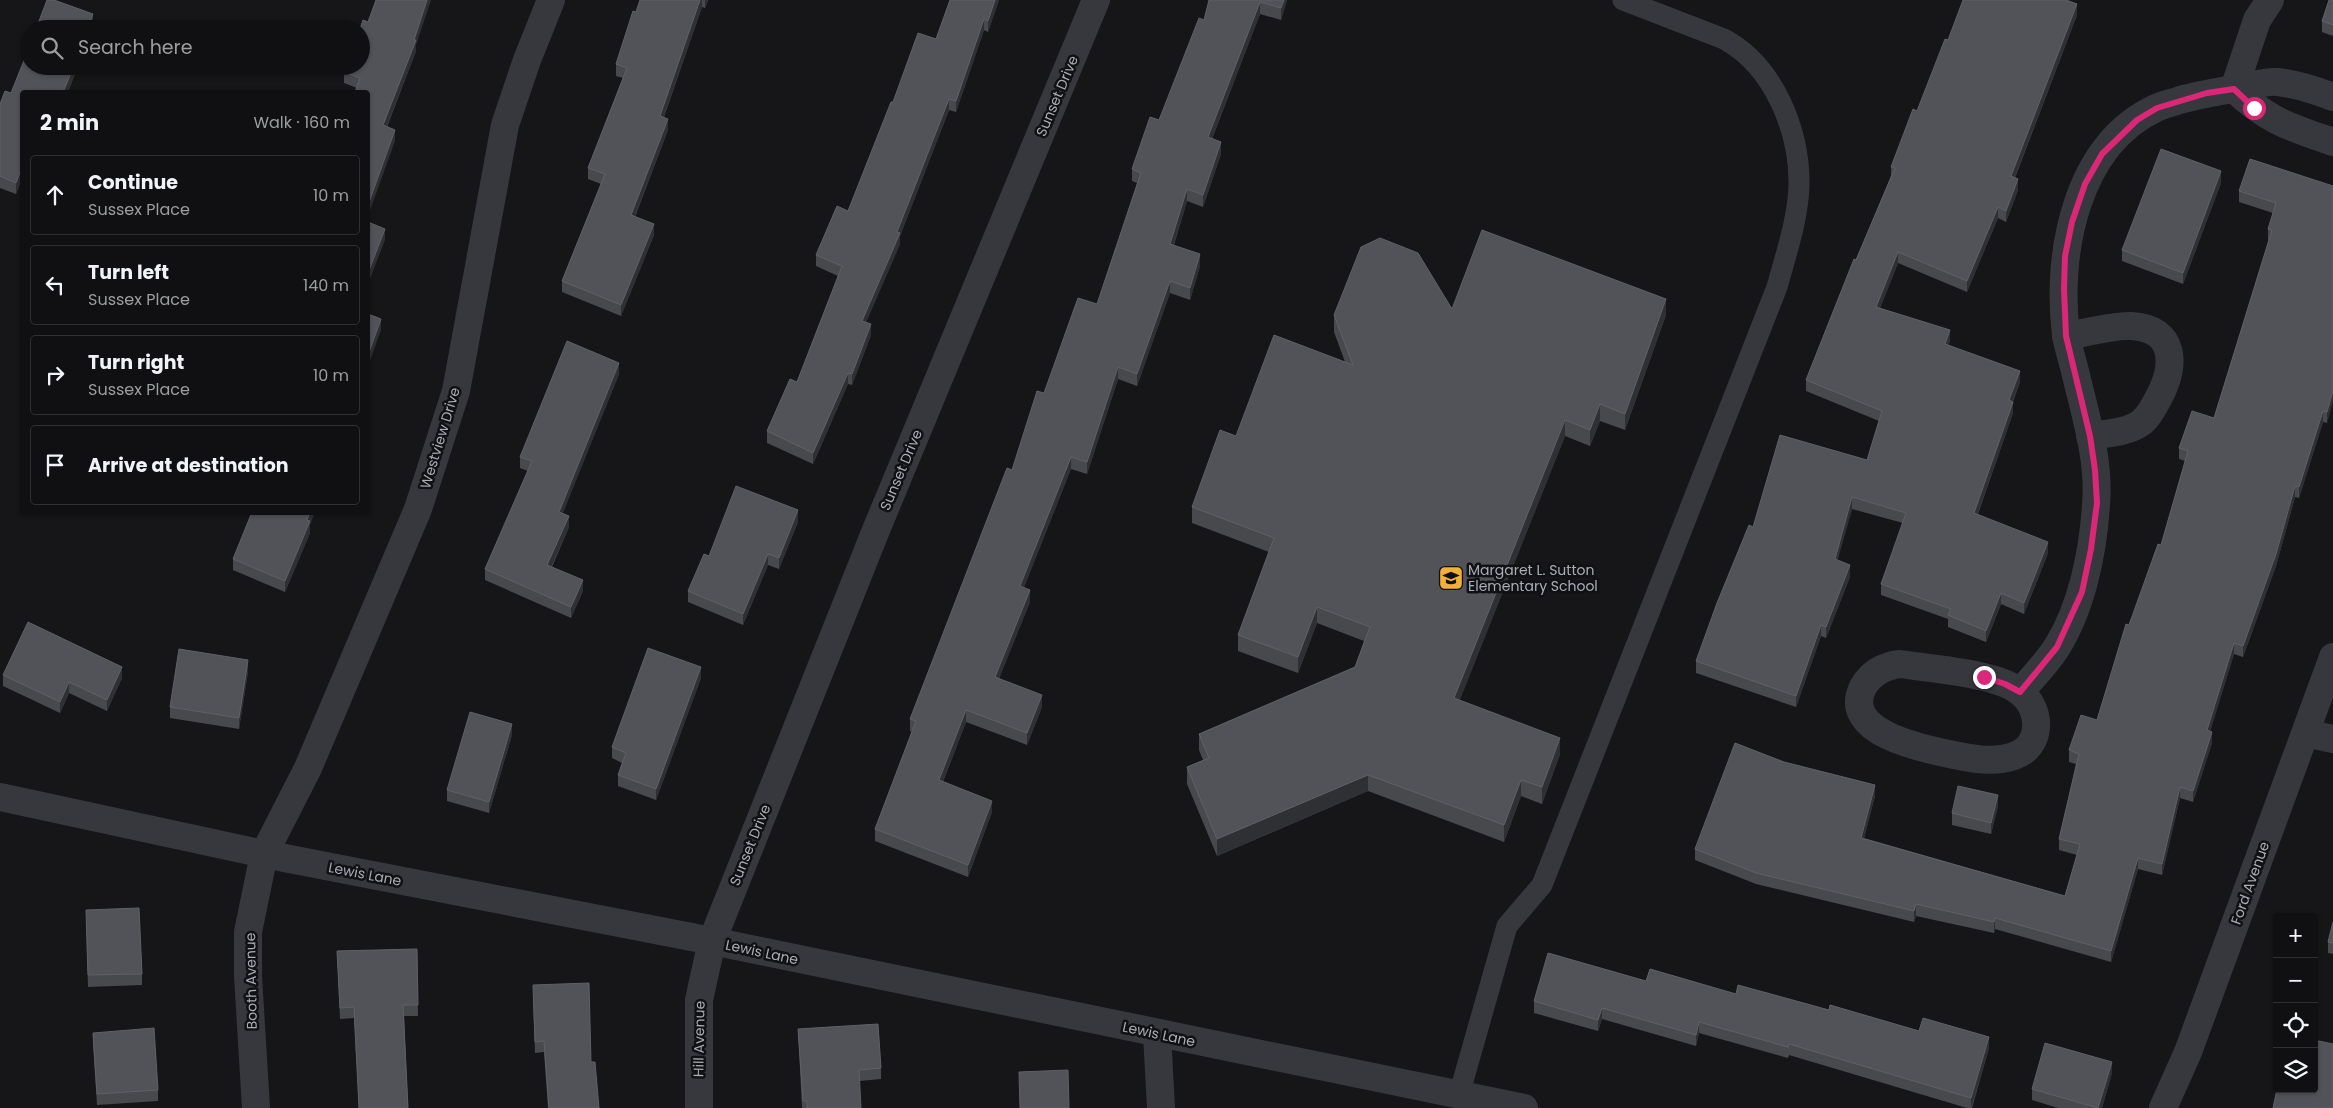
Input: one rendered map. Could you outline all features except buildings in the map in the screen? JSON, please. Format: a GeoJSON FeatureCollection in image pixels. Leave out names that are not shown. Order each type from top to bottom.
{"type":"FeatureCollection","features":[{"type":"Feature","properties":{"kind":"street","name":"Westview Drive"},"geometry":{"type":"LineString","coordinates":[[264,854],[308,768],[418,509],[456,390],[505,125],[527,60],[551,0]]}},
{"type":"Feature","properties":{"kind":"street","name":"Sunset Drive"},"geometry":{"type":"LineString","coordinates":[[712,941],[876,530],[1096,0]]}},
{"type":"Feature","properties":{"kind":"street"},"geometry":{"type":"LineString","coordinates":[[2234,89],[2257,20],[2270,0]]}},
{"type":"Feature","properties":{"kind":"street"},"geometry":{"type":"LineString","coordinates":[[2020,692],[2057,647],[2082,592],[2091,549],[2097,503],[2090,436],[2066,336],[2065,256],[2070,230],[2085,184],[2102,154],[2137,120],[2157,108],[2207,93],[2275,82],[2311,89],[2333,97]]}},
{"type":"Feature","properties":{"kind":"street"},"geometry":{"type":"LineString","coordinates":[[2234,89],[2254,108],[2273,120],[2333,142]]}},
{"type":"Feature","properties":{"kind":"street"},"geometry":{"type":"LineString","coordinates":[[2066,336],[2131,326],[2148,330],[2163,338],[2170,352],[2170,368],[2164,387],[2143,421],[2127,430],[2090,436]]}},
{"type":"Feature","properties":{"kind":"street","name":"Ford Avenue"},"geometry":{"type":"LineString","coordinates":[[2163,1108],[2188,1052],[2333,657]]}},
{"type":"Feature","properties":{"kind":"street"},"geometry":{"type":"LineString","coordinates":[[1900,664],[1984,677],[2005,684],[2020,692],[2033,707],[2037,723],[2033,740],[2023,751],[2014,756],[1989,760],[1917,748],[1871,727],[1861,712],[1860,693],[1868,677],[1889,666],[1900,664]]}},
{"type":"Feature","properties":{"kind":"street"},"geometry":{"type":"LineString","coordinates":[[2306,733],[2333,739]]}},
{"type":"Feature","properties":{"kind":"street","name":"Lewis Lane"},"geometry":{"type":"LineString","coordinates":[[0,797],[264,854],[712,941],[1524,1108]]}},
{"type":"Feature","properties":{"kind":"street","name":"Booth Avenue"},"geometry":{"type":"LineString","coordinates":[[256,1108],[248,976],[248,932],[264,854]]}},
{"type":"Feature","properties":{"kind":"street","name":"Hill Avenue"},"geometry":{"type":"LineString","coordinates":[[699,1108],[699,1000],[712,941]]}},
{"type":"Feature","properties":{"kind":"street"},"geometry":{"type":"LineString","coordinates":[[1157,1034],[1160,1108]]}},
{"type":"Feature","properties":{"kind":"lane"},"geometry":{"type":"LineString","coordinates":[[1459,1095],[1507,926],[1542,884],[1778,286],[1791,238],[1799,186],[1796,151],[1788,119],[1770,83],[1753,61],[1739,48],[1724,40],[1623,0]]}},
{"type":"Feature","properties":{"kind":"place","name":"Margaret L. Sutton Elementary School"},"geometry":{"type":"Point","coordinates":[1451,578]}},
{"type":"Feature","properties":{"kind":"route"},"geometry":{"type":"LineString","coordinates":[[1984,677],[2005,684],[2020,692],[2057,647],[2082,592],[2091,549],[2097,503],[2095,470],[2090,436],[2066,336],[2064,289],[2065,256],[2072,222],[2085,184],[2102,154],[2118,136],[2137,120],[2157,108],[2207,93],[2234,89],[2254,108]]}}]}
